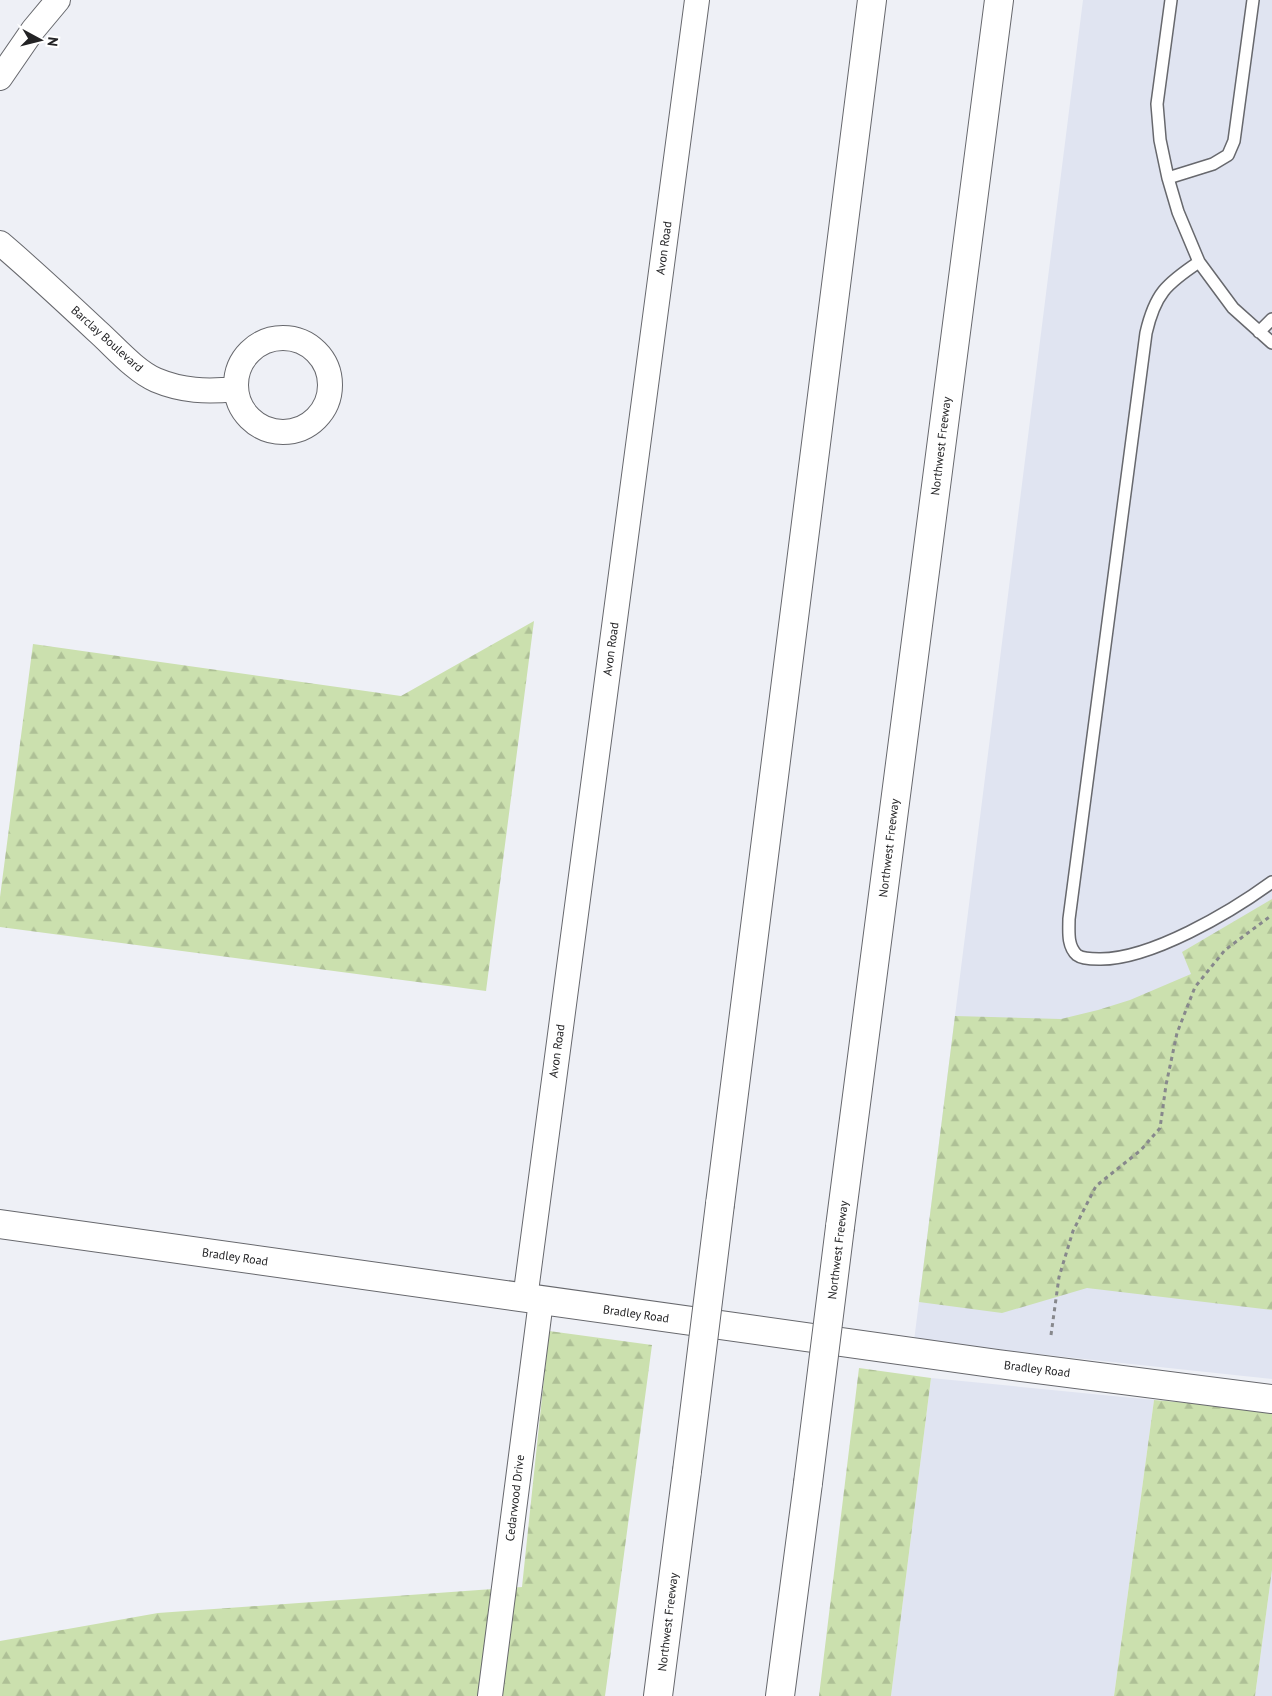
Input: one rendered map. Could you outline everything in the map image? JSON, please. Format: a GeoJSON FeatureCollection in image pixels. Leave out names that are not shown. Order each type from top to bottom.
{"type":"FeatureCollection","features":[{"type":"Feature","properties":{"kind":"main road","name":"Northwest Freeway"},"geometry":{"type":"LineString","coordinates":[[658,1696],[872,0]]}},
{"type":"Feature","properties":{"kind":"main road","name":"Northwest Freeway"},"geometry":{"type":"LineString","coordinates":[[780,1696],[999,0]]}},
{"type":"Feature","properties":{"kind":"main road","name":"Bradley Road"},"geometry":{"type":"LineString","coordinates":[[0,1224],[998,1364],[1272,1399]]}},
{"type":"Feature","properties":{"kind":"street"},"geometry":{"type":"LineString","coordinates":[[0,78],[33,30],[58,0]]}},
{"type":"Feature","properties":{"kind":"street","name":"Avon Road"},"geometry":{"type":"LineString","coordinates":[[533,1300],[697,0]]}},
{"type":"Feature","properties":{"kind":"street","name":"Barclay Boulevard"},"geometry":{"type":"LineString","coordinates":[[0,243],[118,350],[154,379],[186,389],[201,391],[235,389]]}},
{"type":"Feature","properties":{"kind":"street"},"geometry":{"type":"LineString","coordinates":[[282,337],[298,339],[311,347],[322,358],[328,373],[330,388],[327,404],[318,417],[305,427],[291,432],[275,432],[260,427],[248,418],[239,405],[235,389],[236,373],[243,359],[253,347],[267,340],[282,337]]}},
{"type":"Feature","properties":{"kind":"street","name":"Cedarwood Drive"},"geometry":{"type":"LineString","coordinates":[[490,1696],[533,1300]]}},
{"type":"Feature","properties":{"kind":"lane"},"geometry":{"type":"LineString","coordinates":[[1171,0],[1157,104],[1160,140],[1178,212],[1198,262],[1233,308],[1272,343]]}},
{"type":"Feature","properties":{"kind":"lane"},"geometry":{"type":"LineString","coordinates":[[1168,178],[1214,164],[1228,155],[1234,141],[1253,0]]}},
{"type":"Feature","properties":{"kind":"lane"},"geometry":{"type":"LineString","coordinates":[[1198,262],[1173,279],[1161,293],[1151,311],[1146,333],[1068,919],[1070,945],[1078,956],[1092,959],[1114,960],[1141,952],[1174,939],[1216,918],[1272,882]]}},
{"type":"Feature","properties":{"kind":"lane"},"geometry":{"type":"LineString","coordinates":[[1259,332],[1272,319]]}},
{"type":"Feature","properties":{"kind":"path"},"geometry":{"type":"LineString","coordinates":[[1051,1334],[1059,1277],[1073,1230],[1096,1186],[1141,1150],[1160,1128],[1166,1085],[1177,1033],[1195,987],[1225,950],[1272,915]]}},
{"type":"Feature","properties":{"kind":"shaded area"},"geometry":{"type":"Polygon","coordinates":[[[1083,0],[1272,0],[1272,1379],[914,1341],[1083,0]]]}},
{"type":"Feature","properties":{"kind":"shaded area"},"geometry":{"type":"Polygon","coordinates":[[[931,1378],[1154,1400],[1114,1696],[891,1696],[931,1378]]]}},
{"type":"Feature","properties":{"kind":"shaded area"},"geometry":{"type":"Polygon","coordinates":[[[1272,1570],[1272,1696],[1255,1696],[1272,1570]]]}},
{"type":"Feature","properties":{"kind":"green space"},"geometry":{"type":"Polygon","coordinates":[[[534,621],[486,991],[0,927],[0,897],[33,644],[401,696],[534,621]]]}},
{"type":"Feature","properties":{"kind":"green space"},"geometry":{"type":"Polygon","coordinates":[[[1272,899],[1272,1310],[1087,1288],[1002,1313],[919,1302],[955,1016],[1061,1019],[1130,1000],[1191,974],[1182,952],[1272,899]]]}},
{"type":"Feature","properties":{"kind":"green space"},"geometry":{"type":"Polygon","coordinates":[[[549,1331],[652,1345],[605,1696],[0,1696],[0,1641],[158,1613],[522,1587],[549,1331]]]}},
{"type":"Feature","properties":{"kind":"green space"},"geometry":{"type":"Polygon","coordinates":[[[859,1368],[931,1378],[891,1696],[819,1696],[859,1368]]]}},
{"type":"Feature","properties":{"kind":"green space"},"geometry":{"type":"Polygon","coordinates":[[[1154,1400],[1272,1410],[1272,1570],[1255,1696],[1114,1696],[1154,1400]]]}}]}
